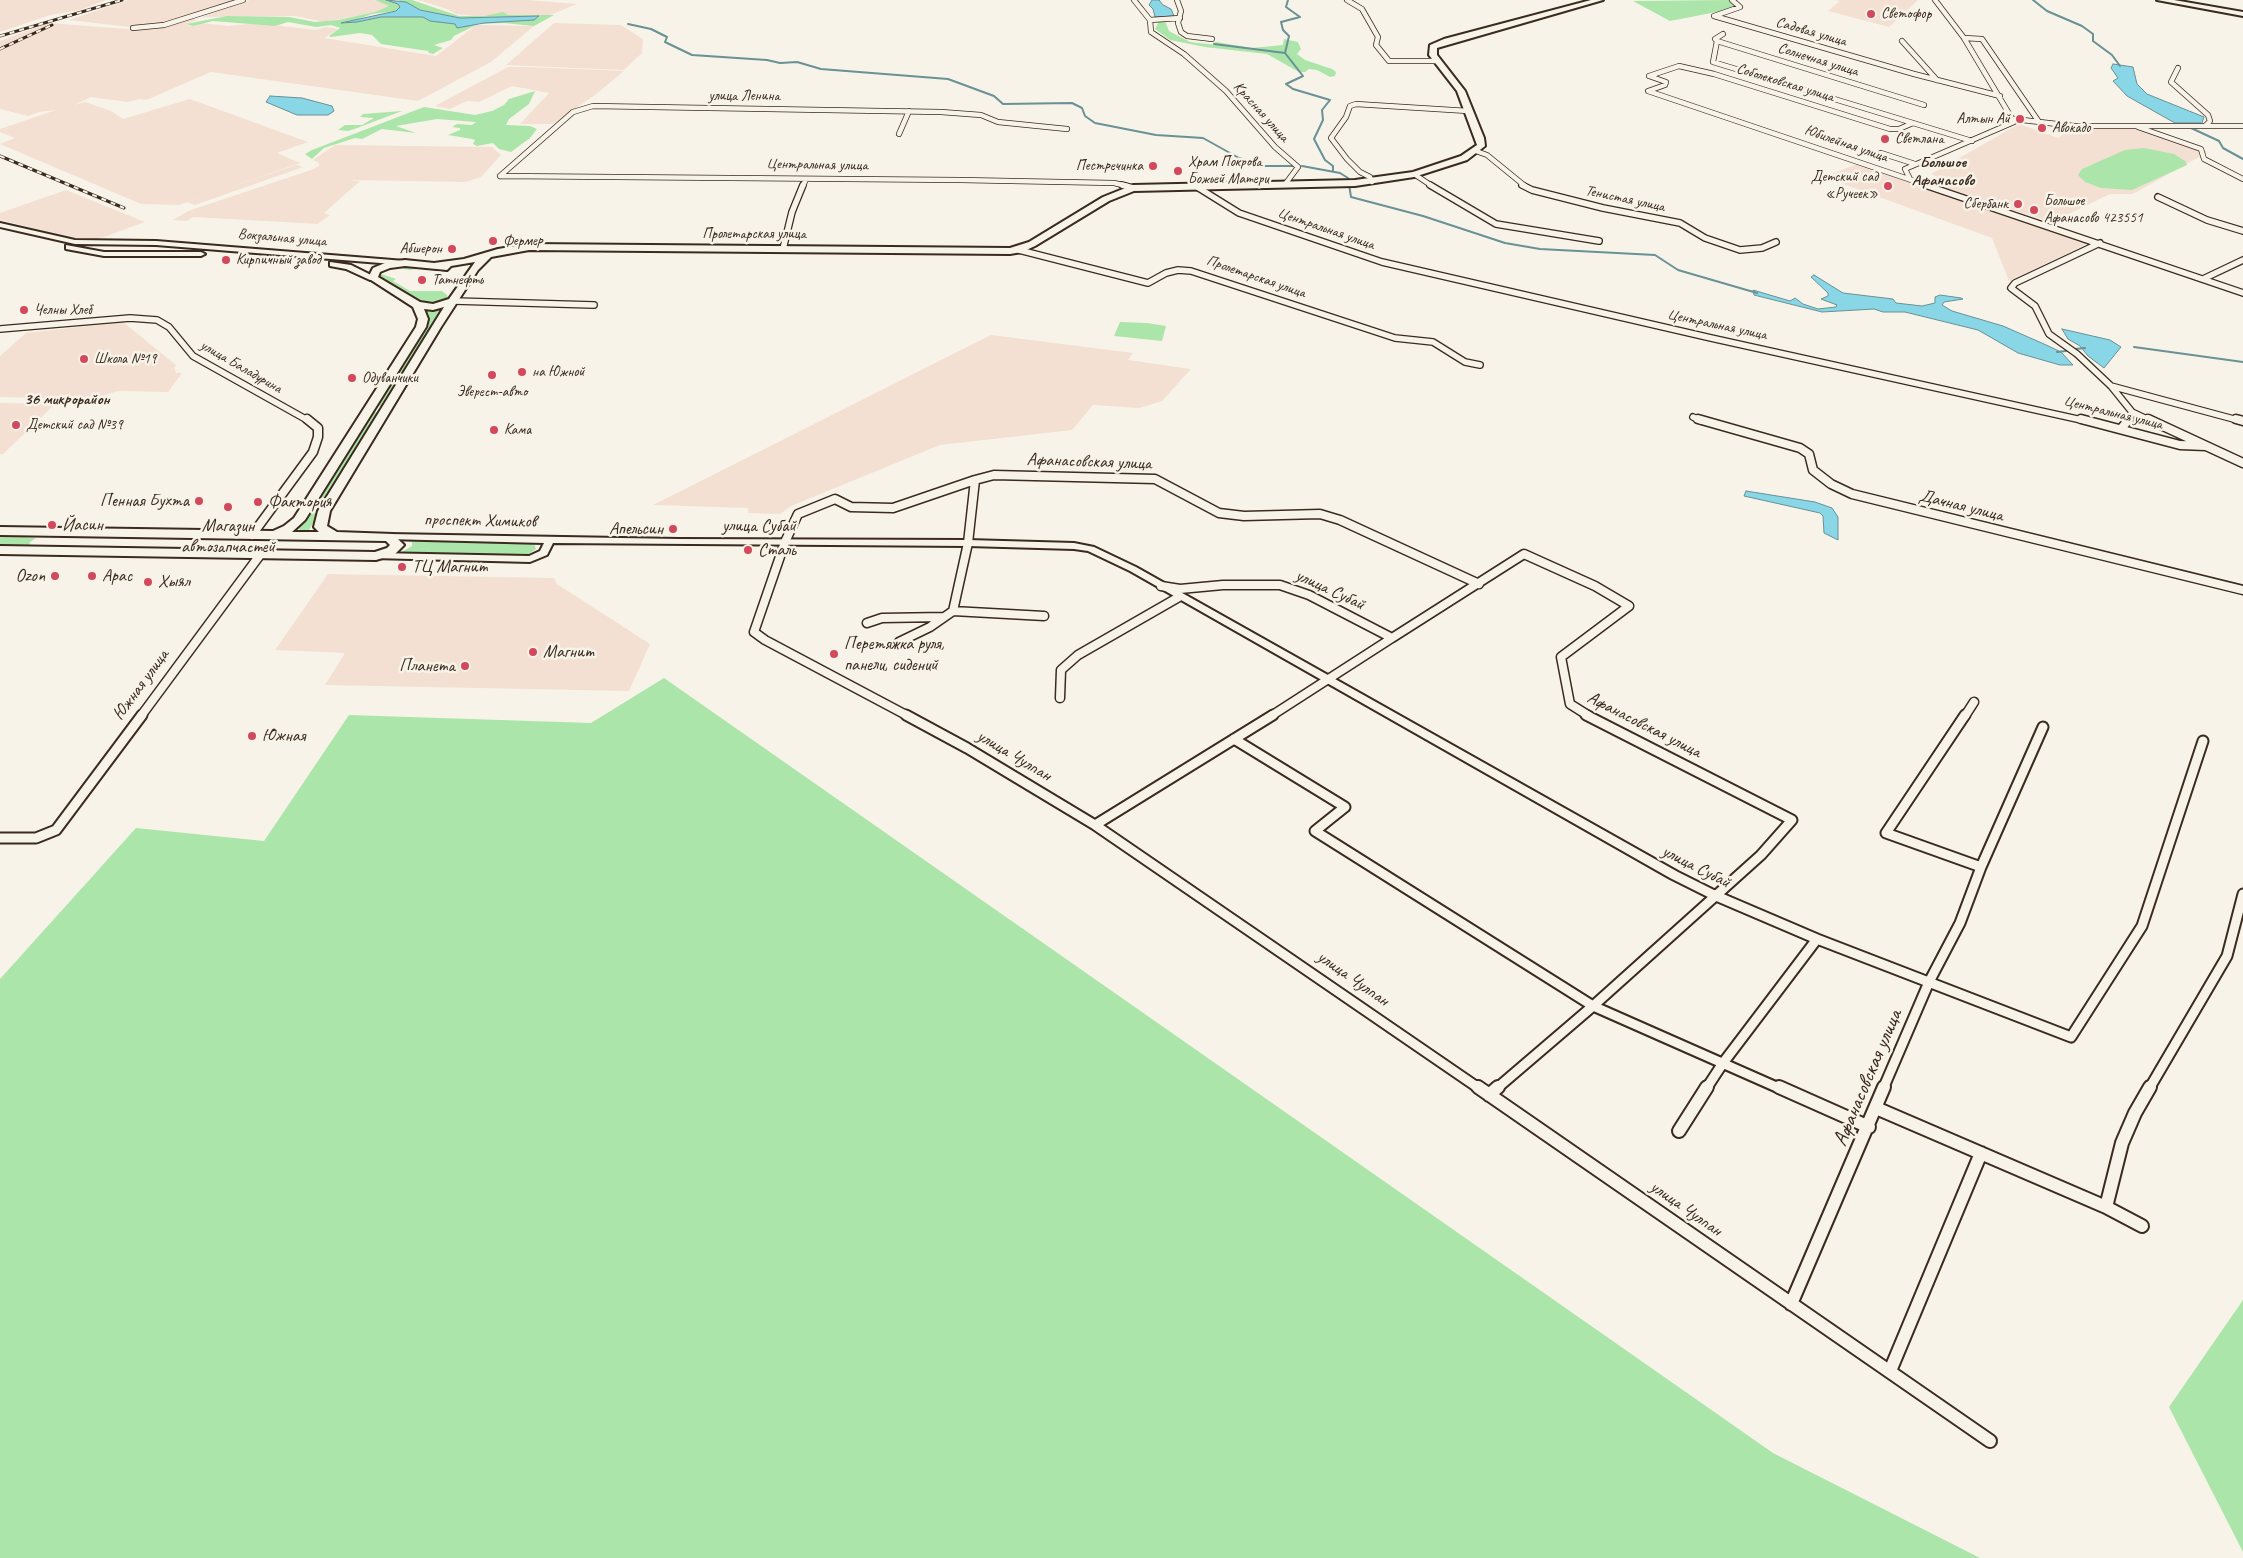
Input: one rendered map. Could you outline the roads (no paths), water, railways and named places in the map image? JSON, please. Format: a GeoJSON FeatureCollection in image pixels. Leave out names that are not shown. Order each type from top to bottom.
{"type":"FeatureCollection","features":[{"type":"Feature","properties":{"kind":"main road"},"geometry":{"type":"LineString","coordinates":[[1019,250],[1106,200],[1133,188],[1372,182],[1414,174],[1451,164],[1476,151],[1481,146],[1480,138],[1461,91],[1431,51],[1438,44],[1599,0]]}},
{"type":"Feature","properties":{"kind":"main road"},"geometry":{"type":"LineString","coordinates":[[2161,0],[2243,14]]}},
{"type":"Feature","properties":{"kind":"main road","name":"Вокзальная улица"},"geometry":{"type":"LineString","coordinates":[[0,227],[63,241],[156,243],[437,265],[458,270],[467,278]]}},
{"type":"Feature","properties":{"kind":"main road","name":"Вокзальная улица"},"geometry":{"type":"LineString","coordinates":[[0,227],[87,252],[202,254],[335,264],[348,267],[373,278],[417,305]]}},
{"type":"Feature","properties":{"kind":"main road"},"geometry":{"type":"LineString","coordinates":[[87,252],[87,247],[100,243]]}},
{"type":"Feature","properties":{"kind":"main road"},"geometry":{"type":"LineString","coordinates":[[146,254],[162,249],[162,246],[156,243]]}},
{"type":"Feature","properties":{"kind":"main road","name":"Пролетарская улица"},"geometry":{"type":"LineString","coordinates":[[437,265],[465,262],[529,247],[1019,250]]}},
{"type":"Feature","properties":{"kind":"main road"},"geometry":{"type":"LineString","coordinates":[[334,536],[323,531],[320,526],[324,511],[467,278],[474,268],[489,255]]}},
{"type":"Feature","properties":{"kind":"main road","name":"Вокзальная улица"},"geometry":{"type":"LineString","coordinates":[[373,278],[374,273],[379,268],[406,263]]}},
{"type":"Feature","properties":{"kind":"main road"},"geometry":{"type":"LineString","coordinates":[[272,535],[288,529],[299,520],[369,406],[421,327],[423,319],[417,305],[433,306],[454,301]]}},
{"type":"Feature","properties":{"kind":"main road"},"geometry":{"type":"LineString","coordinates":[[369,406],[378,409],[389,406]]}},
{"type":"Feature","properties":{"kind":"main road","name":"проспект Химиков"},"geometry":{"type":"LineString","coordinates":[[0,531],[389,537]]}},
{"type":"Feature","properties":{"kind":"main road"},"geometry":{"type":"LineString","coordinates":[[42,551],[37,544],[41,540],[66,532]]}},
{"type":"Feature","properties":{"kind":"main road"},"geometry":{"type":"LineString","coordinates":[[376,556],[396,547],[397,543],[389,537]]}},
{"type":"Feature","properties":{"kind":"main road","name":"проспект Химиков"},"geometry":{"type":"LineString","coordinates":[[0,550],[376,556]]}},
{"type":"Feature","properties":{"kind":"street"},"geometry":{"type":"LineString","coordinates":[[133,28],[164,24],[243,0]]}},
{"type":"Feature","properties":{"kind":"street","name":"Красная улица"},"geometry":{"type":"LineString","coordinates":[[1134,0],[1150,20],[1151,32],[1184,54],[1226,91],[1275,147],[1298,167],[1286,183]]}},
{"type":"Feature","properties":{"kind":"street"},"geometry":{"type":"LineString","coordinates":[[1177,0],[1181,11],[1179,28],[1181,32],[1187,36],[1212,39]]}},
{"type":"Feature","properties":{"kind":"street"},"geometry":{"type":"LineString","coordinates":[[1347,0],[1362,9],[1378,36],[1376,45],[1390,61],[1438,61]]}},
{"type":"Feature","properties":{"kind":"street","name":"Садовая улица"},"geometry":{"type":"LineString","coordinates":[[1732,0],[1740,7],[1738,9],[1714,16],[1937,80]]}},
{"type":"Feature","properties":{"kind":"street"},"geometry":{"type":"LineString","coordinates":[[1936,0],[1964,38],[2014,119]]}},
{"type":"Feature","properties":{"kind":"street"},"geometry":{"type":"LineString","coordinates":[[1150,20],[1180,18]]}},
{"type":"Feature","properties":{"kind":"street"},"geometry":{"type":"LineString","coordinates":[[1723,34],[1715,39],[1717,41],[1713,62],[1972,142]]}},
{"type":"Feature","properties":{"kind":"street"},"geometry":{"type":"LineString","coordinates":[[1964,38],[1982,39],[2026,106],[2039,118],[2039,122]]}},
{"type":"Feature","properties":{"kind":"street","name":"Солнечная улица"},"geometry":{"type":"LineString","coordinates":[[1717,41],[1924,105]]}},
{"type":"Feature","properties":{"kind":"street"},"geometry":{"type":"LineString","coordinates":[[1902,41],[1937,80],[2000,96]]}},
{"type":"Feature","properties":{"kind":"street","name":"Соболековская улица"},"geometry":{"type":"LineString","coordinates":[[1649,76],[1679,66],[1697,69],[1890,129],[1899,129],[1913,123]]}},
{"type":"Feature","properties":{"kind":"street"},"geometry":{"type":"LineString","coordinates":[[2178,68],[2171,82],[2208,115],[2210,121],[2206,125]]}},
{"type":"Feature","properties":{"kind":"street","name":"Юбилейная улица"},"geometry":{"type":"LineString","coordinates":[[1649,76],[1666,82],[1665,85],[1648,91],[2243,293]]}},
{"type":"Feature","properties":{"kind":"street"},"geometry":{"type":"LineString","coordinates":[[1372,182],[1370,177],[1360,172],[1347,159],[1331,138],[1346,117],[1350,106],[1356,104],[1393,108],[1468,111]]}},
{"type":"Feature","properties":{"kind":"street","name":"улица Ленина"},"geometry":{"type":"LineString","coordinates":[[578,109],[592,106],[909,112],[981,115],[998,122],[1067,129]]}},
{"type":"Feature","properties":{"kind":"street"},"geometry":{"type":"LineString","coordinates":[[500,176],[578,109]]}},
{"type":"Feature","properties":{"kind":"street"},"geometry":{"type":"LineString","coordinates":[[899,134],[909,112]]}},
{"type":"Feature","properties":{"kind":"street"},"geometry":{"type":"LineString","coordinates":[[2014,119],[2074,126],[2133,124],[2206,125],[2243,126],[2241,128],[2243,129]]}},
{"type":"Feature","properties":{"kind":"street"},"geometry":{"type":"LineString","coordinates":[[1886,171],[1905,169],[1972,142],[2010,126],[2014,119]]}},
{"type":"Feature","properties":{"kind":"street"},"geometry":{"type":"LineString","coordinates":[[2133,124],[2201,149],[2204,159],[2243,179]]}},
{"type":"Feature","properties":{"kind":"street","name":"Тенистая улица"},"geometry":{"type":"LineString","coordinates":[[1476,151],[1487,154],[1518,183],[1532,190],[1603,208],[1680,223],[1705,238],[1740,250],[1762,248],[1776,242]]}},
{"type":"Feature","properties":{"kind":"street","name":"Юбилейная улица"},"geometry":{"type":"LineString","coordinates":[[1881,153],[1915,164]]}},
{"type":"Feature","properties":{"kind":"street"},"geometry":{"type":"LineString","coordinates":[[1905,169],[1910,179]]}},
{"type":"Feature","properties":{"kind":"street"},"geometry":{"type":"LineString","coordinates":[[1414,174],[1446,196],[1496,224],[1599,241]]}},
{"type":"Feature","properties":{"kind":"street","name":"Центральная улица"},"geometry":{"type":"LineString","coordinates":[[500,176],[1114,183],[1133,188]]}},
{"type":"Feature","properties":{"kind":"street"},"geometry":{"type":"LineString","coordinates":[[783,249],[792,212],[806,179]]}},
{"type":"Feature","properties":{"kind":"street","name":"Центральная улица"},"geometry":{"type":"LineString","coordinates":[[1194,185],[1239,213],[1382,262],[1538,300],[1909,380],[2121,429],[2180,445],[2206,446],[2243,463]]}},
{"type":"Feature","properties":{"kind":"street"},"geometry":{"type":"LineString","coordinates":[[2158,197],[2207,220],[2243,231]]}},
{"type":"Feature","properties":{"kind":"street"},"geometry":{"type":"LineString","coordinates":[[2100,243],[2010,286],[2035,306],[2049,334],[2077,354],[2111,386],[2132,412],[2206,446]]}},
{"type":"Feature","properties":{"kind":"street","name":"Пролетарская улица"},"geometry":{"type":"LineString","coordinates":[[1019,250],[1148,283],[1166,273],[1178,270],[1191,271],[1394,338],[1433,342],[1465,362],[1480,365]]}},
{"type":"Feature","properties":{"kind":"street"},"geometry":{"type":"LineString","coordinates":[[2203,279],[2243,260]]}},
{"type":"Feature","properties":{"kind":"street"},"geometry":{"type":"LineString","coordinates":[[454,301],[594,305]]}},
{"type":"Feature","properties":{"kind":"street","name":"улица Баладурина"},"geometry":{"type":"LineString","coordinates":[[0,329],[121,319],[157,320],[169,327],[193,356],[308,420],[318,428],[318,437],[313,452],[252,535]]}},
{"type":"Feature","properties":{"kind":"street"},"geometry":{"type":"LineString","coordinates":[[2111,386],[2243,421]]}},
{"type":"Feature","properties":{"kind":"street"},"geometry":{"type":"LineString","coordinates":[[2117,393],[2131,391]]}},
{"type":"Feature","properties":{"kind":"street"},"geometry":{"type":"LineString","coordinates":[[2121,429],[2128,421],[2132,412]]}},
{"type":"Feature","properties":{"kind":"street","name":"Дачная улица"},"geometry":{"type":"LineString","coordinates":[[1693,417],[1704,422],[1800,448],[1809,454],[1812,470],[1831,484],[1852,494],[2243,590]]}},
{"type":"Feature","properties":{"kind":"street","name":"Афанасовская улица"},"geometry":{"type":"LineString","coordinates":[[785,542],[798,514],[834,499],[851,507],[893,508],[975,480],[994,476],[1155,480],[1170,485],[1219,513],[1244,516],[1320,514],[1340,520],[1479,584],[1524,554],[1595,586],[1629,606],[1560,657],[1570,704],[1579,711],[1792,820],[1761,855],[1714,895]]}},
{"type":"Feature","properties":{"kind":"street"},"geometry":{"type":"LineString","coordinates":[[954,611],[968,543],[975,480]]}},
{"type":"Feature","properties":{"kind":"street","name":"проспект Химиков"},"geometry":{"type":"LineString","coordinates":[[376,556],[530,559],[544,553],[550,539],[389,537]]}},
{"type":"Feature","properties":{"kind":"street","name":"улица Субай"},"geometry":{"type":"LineString","coordinates":[[550,539],[968,543],[1074,546],[1091,550],[1161,586],[1674,875],[1714,895],[1817,939],[2071,1037],[2142,926],[2203,741]]}},
{"type":"Feature","properties":{"kind":"street","name":"улица Чулпан"},"geometry":{"type":"LineString","coordinates":[[785,542],[755,625],[756,635],[967,748],[1095,825],[1489,1094],[1990,1441]]}},
{"type":"Feature","properties":{"kind":"street","name":"Южная улица"},"geometry":{"type":"LineString","coordinates":[[0,838],[36,838],[48,834],[59,827],[260,554]]}},
{"type":"Feature","properties":{"kind":"street"},"geometry":{"type":"LineString","coordinates":[[1095,825],[1479,584]]}},
{"type":"Feature","properties":{"kind":"street","name":"улица Субай"},"geometry":{"type":"LineString","coordinates":[[1161,586],[1180,589],[1223,585],[1280,585],[1309,595],[1392,638]]}},
{"type":"Feature","properties":{"kind":"street"},"geometry":{"type":"LineString","coordinates":[[1060,698],[1061,670],[1093,645],[1179,597]]}},
{"type":"Feature","properties":{"kind":"street"},"geometry":{"type":"LineString","coordinates":[[899,642],[930,627],[954,611],[1044,616]]}},
{"type":"Feature","properties":{"kind":"street"},"geometry":{"type":"LineString","coordinates":[[867,623],[895,617],[944,617]]}},
{"type":"Feature","properties":{"kind":"street"},"geometry":{"type":"LineString","coordinates":[[1974,702],[1886,832],[1982,867]]}},
{"type":"Feature","properties":{"kind":"street","name":"Афанасовская улица"},"geometry":{"type":"LineString","coordinates":[[1791,1304],[1869,1127],[1929,982],[1960,923],[2043,726]]}},
{"type":"Feature","properties":{"kind":"street"},"geometry":{"type":"LineString","coordinates":[[1234,739],[1345,807],[1315,831],[1593,1006],[1869,1127]]}},
{"type":"Feature","properties":{"kind":"street"},"geometry":{"type":"LineString","coordinates":[[2106,1206],[2122,1143],[2135,1113],[2227,956],[2243,894]]}},
{"type":"Feature","properties":{"kind":"street"},"geometry":{"type":"LineString","coordinates":[[1489,1094],[1593,1006],[1714,895]]}},
{"type":"Feature","properties":{"kind":"street"},"geometry":{"type":"LineString","coordinates":[[1679,1131],[1724,1063],[1817,939]]}},
{"type":"Feature","properties":{"kind":"street"},"geometry":{"type":"LineString","coordinates":[[1876,1108],[2106,1206],[2142,1226]]}},
{"type":"Feature","properties":{"kind":"street"},"geometry":{"type":"LineString","coordinates":[[1890,1370],[1981,1153]]}},
{"type":"Feature","properties":{"kind":"water"},"geometry":{"type":"Polygon","coordinates":[[[386,0],[406,2],[420,10],[460,18],[539,16],[534,20],[484,23],[457,28],[455,24],[430,21],[423,17],[381,17],[341,23],[396,11],[400,7],[398,4],[386,0]]]}},
{"type":"Feature","properties":{"kind":"water"},"geometry":{"type":"Polygon","coordinates":[[[1152,0],[1159,0],[1163,5],[1171,9],[1174,16],[1155,17],[1153,9],[1149,5],[1152,0]]]}},
{"type":"Feature","properties":{"kind":"water"},"geometry":{"type":"Polygon","coordinates":[[[2113,64],[2133,67],[2137,84],[2147,94],[2204,117],[2202,123],[2175,123],[2127,96],[2113,81],[2118,78],[2111,68],[2113,64]]]}},
{"type":"Feature","properties":{"kind":"water"},"geometry":{"type":"Polygon","coordinates":[[[270,96],[302,98],[332,106],[334,111],[328,115],[297,115],[266,102],[270,96]]]}},
{"type":"Feature","properties":{"kind":"water"},"geometry":{"type":"Polygon","coordinates":[[[1814,275],[1843,293],[1893,299],[1896,303],[1922,306],[1935,303],[1935,297],[1940,295],[1961,298],[1963,299],[1944,302],[1942,305],[1952,311],[2003,326],[2044,344],[2061,352],[2073,365],[2060,365],[2018,353],[1978,330],[1905,312],[1883,312],[1874,309],[1822,312],[1754,295],[1753,290],[1790,301],[1795,298],[1803,304],[1818,309],[1836,307],[1837,305],[1821,299],[1828,296],[1828,293],[1811,277],[1814,275]]]}},
{"type":"Feature","properties":{"kind":"water"},"geometry":{"type":"Polygon","coordinates":[[[2062,329],[2110,340],[2121,347],[2104,368],[2088,356],[2080,346],[2068,339],[2062,329]]]}},
{"type":"Feature","properties":{"kind":"water"},"geometry":{"type":"Polygon","coordinates":[[[1746,491],[1815,502],[1832,508],[1838,517],[1838,540],[1824,533],[1823,516],[1820,513],[1744,496],[1746,491]]]}},
{"type":"Feature","properties":{"kind":"waterway"},"geometry":{"type":"LineString","coordinates":[[1285,53],[1289,36],[1283,30],[1281,22],[1300,17],[1286,7],[1288,0]]}},
{"type":"Feature","properties":{"kind":"waterway"},"geometry":{"type":"LineString","coordinates":[[2033,0],[2047,11],[2082,26],[2093,34],[2093,41],[2112,55],[2120,66]]}},
{"type":"Feature","properties":{"kind":"waterway"},"geometry":{"type":"LineString","coordinates":[[628,24],[651,29],[667,37],[665,42],[692,55],[767,60],[780,63],[797,62],[821,69],[948,79],[994,96],[1003,104],[1072,103],[1082,108],[1085,116],[1095,123],[1156,135],[1203,138],[1239,158],[1265,166],[1293,166]]}},
{"type":"Feature","properties":{"kind":"waterway"},"geometry":{"type":"LineString","coordinates":[[1214,44],[1285,53]]}},
{"type":"Feature","properties":{"kind":"waterway"},"geometry":{"type":"LineString","coordinates":[[1285,53],[1303,76],[1286,84],[1293,89],[1330,100],[1322,110],[1323,120],[1314,139],[1325,160],[1333,166],[1333,171]]}},
{"type":"Feature","properties":{"kind":"waterway"},"geometry":{"type":"LineString","coordinates":[[2189,127],[2219,141],[2223,148],[2243,159]]}},
{"type":"Feature","properties":{"kind":"waterway"},"geometry":{"type":"LineString","coordinates":[[1302,166],[1340,173],[1348,178],[1351,197],[1423,216],[1505,243],[1540,249],[1655,255],[1678,270],[1757,293]]}},
{"type":"Feature","properties":{"kind":"waterway"},"geometry":{"type":"LineString","coordinates":[[2134,347],[2243,362]]}},
{"type":"Feature","properties":{"kind":"waterway"},"geometry":{"type":"LineString","coordinates":[[2075,349],[2085,348]]}},
{"type":"Feature","properties":{"kind":"waterway"},"geometry":{"type":"LineString","coordinates":[[2057,352],[2066,351]]}},
{"type":"Feature","properties":{"kind":"railway"},"geometry":{"type":"LineString","coordinates":[[0,36],[122,0]]}},
{"type":"Feature","properties":{"kind":"railway"},"geometry":{"type":"LineString","coordinates":[[0,49],[52,25]]}},
{"type":"Feature","properties":{"kind":"railway"},"geometry":{"type":"LineString","coordinates":[[0,156],[124,208]]}},
{"type":"Feature","properties":{"kind":"place","name":"Светофор"},"geometry":{"type":"Point","coordinates":[1871,14]}},
{"type":"Feature","properties":{"kind":"place","name":"Алтын Ай"},"geometry":{"type":"Point","coordinates":[2020,119]}},
{"type":"Feature","properties":{"kind":"place","name":"Авокадо"},"geometry":{"type":"Point","coordinates":[2042,128]}},
{"type":"Feature","properties":{"kind":"place","name":"Светлана"},"geometry":{"type":"Point","coordinates":[1885,139]}},
{"type":"Feature","properties":{"kind":"place","name":"Пестречинка"},"geometry":{"type":"Point","coordinates":[1153,166]}},
{"type":"Feature","properties":{"kind":"place","name":"Храм Покрова Божьей Матери"},"geometry":{"type":"Point","coordinates":[1178,171]}},
{"type":"Feature","properties":{"kind":"place","name":"Детский сад «Ручеек»"},"geometry":{"type":"Point","coordinates":[1888,186]}},
{"type":"Feature","properties":{"kind":"place","name":"Сбербанк"},"geometry":{"type":"Point","coordinates":[2018,204]}},
{"type":"Feature","properties":{"kind":"place","name":"Большое Афанасово 423551"},"geometry":{"type":"Point","coordinates":[2034,210]}},
{"type":"Feature","properties":{"kind":"place","name":"Фермер"},"geometry":{"type":"Point","coordinates":[493,241]}},
{"type":"Feature","properties":{"kind":"place","name":"Абшерон"},"geometry":{"type":"Point","coordinates":[452,249]}},
{"type":"Feature","properties":{"kind":"place","name":"Кирпичный завод"},"geometry":{"type":"Point","coordinates":[226,260]}},
{"type":"Feature","properties":{"kind":"place","name":"Татнефть"},"geometry":{"type":"Point","coordinates":[422,280]}},
{"type":"Feature","properties":{"kind":"place","name":"Челны Хлеб"},"geometry":{"type":"Point","coordinates":[24,310]}},
{"type":"Feature","properties":{"kind":"place","name":"Школа №19"},"geometry":{"type":"Point","coordinates":[84,359]}},
{"type":"Feature","properties":{"kind":"place","name":"на Южной"},"geometry":{"type":"Point","coordinates":[522,372]}},
{"type":"Feature","properties":{"kind":"place","name":"Эверест-авто"},"geometry":{"type":"Point","coordinates":[492,375]}},
{"type":"Feature","properties":{"kind":"place","name":"Одуванчики"},"geometry":{"type":"Point","coordinates":[352,378]}},
{"type":"Feature","properties":{"kind":"place","name":"Детский сад №39"},"geometry":{"type":"Point","coordinates":[16,425]}},
{"type":"Feature","properties":{"kind":"place","name":"Кама"},"geometry":{"type":"Point","coordinates":[494,430]}},
{"type":"Feature","properties":{"kind":"place","name":"Пенная Бухта"},"geometry":{"type":"Point","coordinates":[199,501]}},
{"type":"Feature","properties":{"kind":"place","name":"Фактория"},"geometry":{"type":"Point","coordinates":[258,502]}},
{"type":"Feature","properties":{"kind":"place","name":"Магазин автозапчастей"},"geometry":{"type":"Point","coordinates":[228,507]}},
{"type":"Feature","properties":{"kind":"place","name":"Йасин"},"geometry":{"type":"Point","coordinates":[52,525]}},
{"type":"Feature","properties":{"kind":"place","name":"Апельсин"},"geometry":{"type":"Point","coordinates":[673,529]}},
{"type":"Feature","properties":{"kind":"place","name":"Сталь"},"geometry":{"type":"Point","coordinates":[748,550]}},
{"type":"Feature","properties":{"kind":"place","name":"ТЦ Магнит"},"geometry":{"type":"Point","coordinates":[402,567]}},
{"type":"Feature","properties":{"kind":"place","name":"Ozon"},"geometry":{"type":"Point","coordinates":[55,576]}},
{"type":"Feature","properties":{"kind":"place","name":"Арас"},"geometry":{"type":"Point","coordinates":[92,576]}},
{"type":"Feature","properties":{"kind":"place","name":"Хыял"},"geometry":{"type":"Point","coordinates":[148,582]}},
{"type":"Feature","properties":{"kind":"place","name":"Магнит"},"geometry":{"type":"Point","coordinates":[533,652]}},
{"type":"Feature","properties":{"kind":"place","name":"Перетяжка руля, панели, сидений"},"geometry":{"type":"Point","coordinates":[834,654]}},
{"type":"Feature","properties":{"kind":"place","name":"Планета"},"geometry":{"type":"Point","coordinates":[465,666]}},
{"type":"Feature","properties":{"kind":"place","name":"Южная"},"geometry":{"type":"Point","coordinates":[252,736]}},
{"type":"Feature","properties":{"kind":"district","name":"Большое Афанасово"},"geometry":{"type":"Point","coordinates":[1943,172]}},
{"type":"Feature","properties":{"kind":"district","name":"36 микрорайон"},"geometry":{"type":"Point","coordinates":[67,400]}}]}
